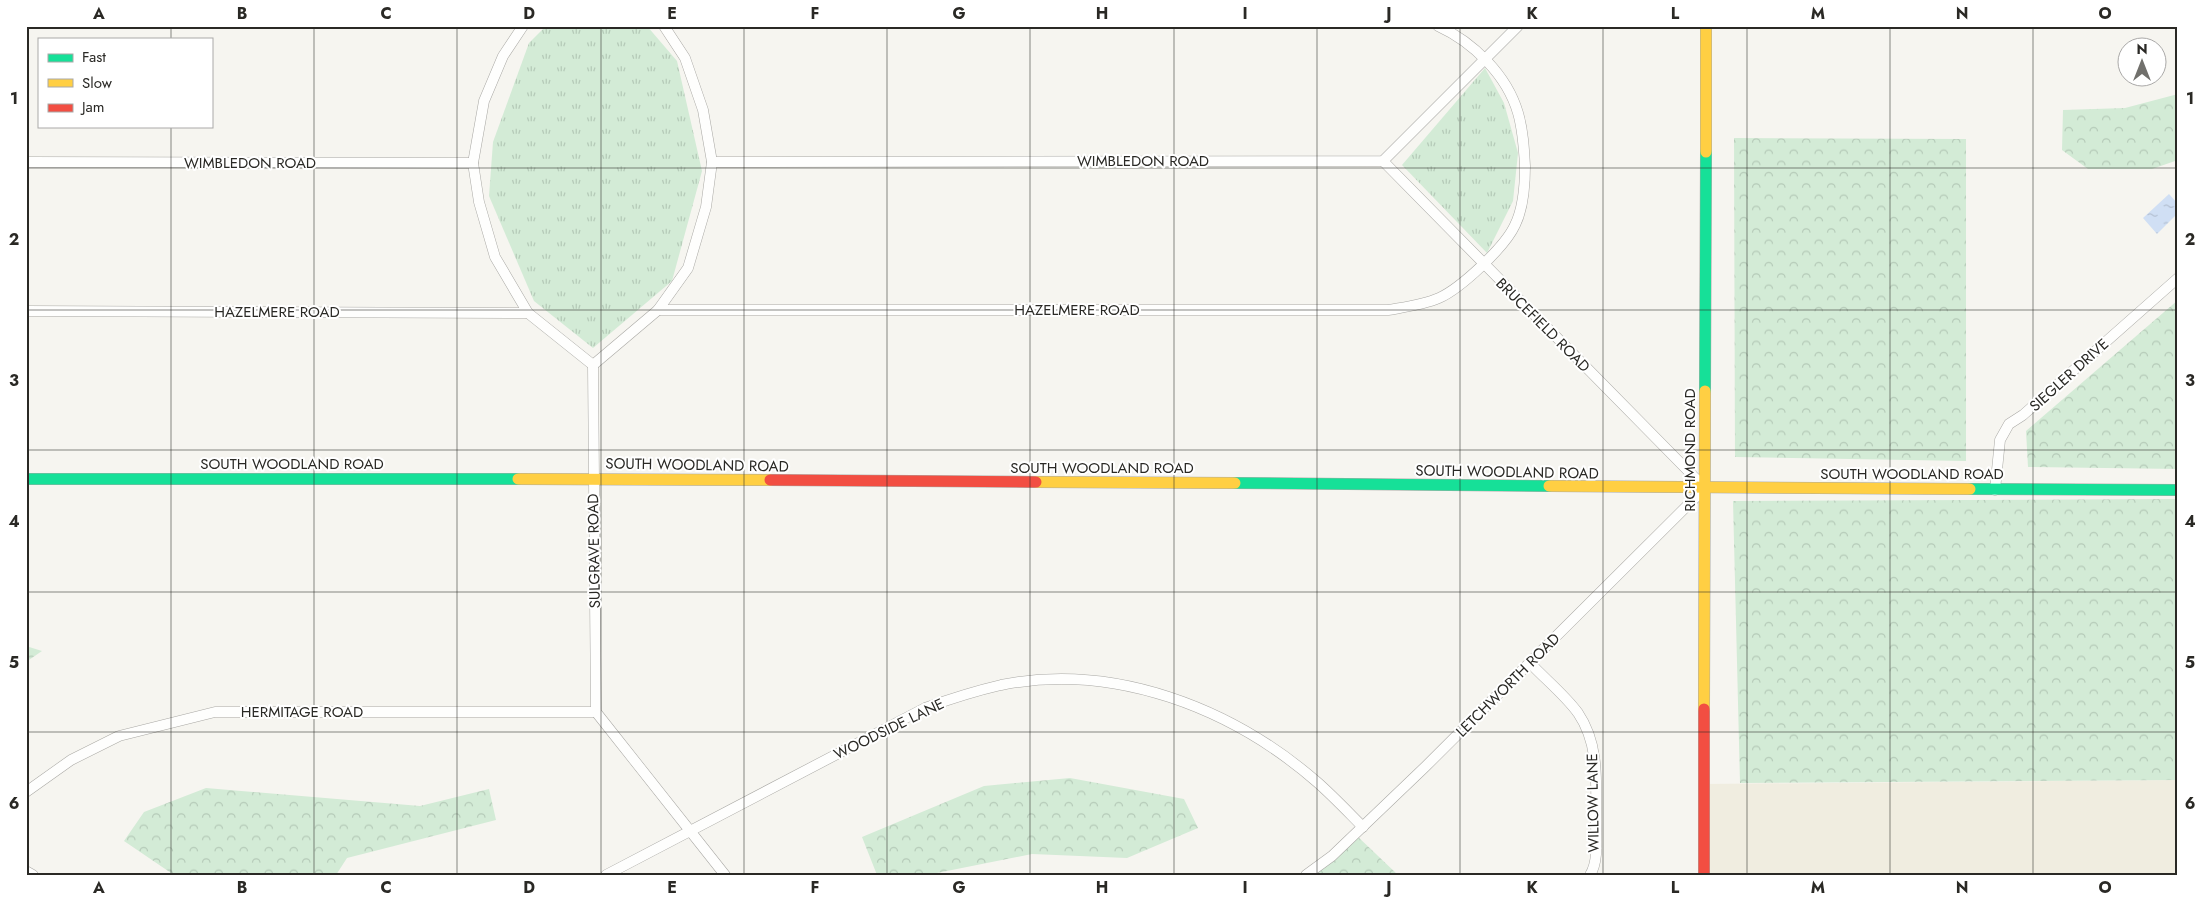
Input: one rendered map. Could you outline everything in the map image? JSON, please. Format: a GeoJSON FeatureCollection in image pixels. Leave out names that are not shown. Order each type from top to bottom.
{"type":"FeatureCollection","features":[{"type":"Feature","properties":{"kind":"street"},"geometry":{"type":"LineString","coordinates":[[523,26],[503,56],[484,101],[473,163],[479,202],[494,257],[528,312],[593,365],[658,310],[688,268],[706,207],[712,162],[703,110],[685,58],[664,26]]}},
{"type":"Feature","properties":{"kind":"street","name":"HAZELMERE ROAD"},"geometry":{"type":"LineString","coordinates":[[658,310],[1388,310],[1423,304],[1442,297],[1484,265],[1515,225],[1525,188],[1524,144],[1518,112],[1508,91],[1486,60],[1453,33],[1438,26]]}},
{"type":"Feature","properties":{"kind":"street"},"geometry":{"type":"LineString","coordinates":[[1382,161],[1486,60],[1518,26]]}},
{"type":"Feature","properties":{"kind":"street","name":"RICHMOND ROAD"},"geometry":{"type":"LineString","coordinates":[[1704,875],[1706,26]]}},
{"type":"Feature","properties":{"kind":"street","name":"WIMBLEDON ROAD"},"geometry":{"type":"LineString","coordinates":[[712,162],[1382,161]]}},
{"type":"Feature","properties":{"kind":"street","name":"BRUCEFIELD ROAD"},"geometry":{"type":"LineString","coordinates":[[1382,161],[1705,488]]}},
{"type":"Feature","properties":{"kind":"street","name":"WIMBLEDON ROAD"},"geometry":{"type":"LineString","coordinates":[[26,162],[473,163]]}},
{"type":"Feature","properties":{"kind":"street","name":"SIEGLER DRIVE"},"geometry":{"type":"LineString","coordinates":[[1996,490],[2000,440],[2009,424],[2024,415],[2178,278]]}},
{"type":"Feature","properties":{"kind":"street","name":"HAZELMERE ROAD"},"geometry":{"type":"LineString","coordinates":[[26,311],[528,312]]}},
{"type":"Feature","properties":{"kind":"street","name":"SULGRAVE ROAD"},"geometry":{"type":"LineString","coordinates":[[593,365],[596,712]]}},
{"type":"Feature","properties":{"kind":"street","name":"SOUTH WOODLAND ROAD"},"geometry":{"type":"LineString","coordinates":[[26,480],[593,479],[2178,490]]}},
{"type":"Feature","properties":{"kind":"street","name":"LETCHWORTH ROAD"},"geometry":{"type":"LineString","coordinates":[[1306,875],[1332,856],[1363,827],[1705,488]]}},
{"type":"Feature","properties":{"kind":"street","name":"WILLOW LANE"},"geometry":{"type":"LineString","coordinates":[[1530,663],[1577,712],[1589,733],[1596,760],[1594,869],[1590,875]]}},
{"type":"Feature","properties":{"kind":"street","name":"WOODSIDE LANE"},"geometry":{"type":"LineString","coordinates":[[606,875],[925,708],[966,694],[1002,685],[1038,680],[1077,680],[1115,683],[1186,702],[1217,716],[1251,735],[1316,781],[1363,827]]}},
{"type":"Feature","properties":{"kind":"street","name":"HERMITAGE ROAD"},"geometry":{"type":"LineString","coordinates":[[26,792],[71,760],[119,736],[215,712],[596,712]]}},
{"type":"Feature","properties":{"kind":"street"},"geometry":{"type":"LineString","coordinates":[[596,712],[725,875]]}},
{"type":"Feature","properties":{"kind":"street"},"geometry":{"type":"LineString","coordinates":[[26,871],[33,875]]}},
{"type":"Feature","properties":{"kind":"shaded area"},"geometry":{"type":"Polygon","coordinates":[[[2178,780],[2178,875],[1704,875],[1704,784],[2178,780]]]}},
{"type":"Feature","properties":{"kind":"green space"},"geometry":{"type":"Polygon","coordinates":[[[546,26],[647,26],[677,61],[702,171],[672,281],[593,348],[534,301],[489,196],[493,142],[529,43],[546,26]]]}},
{"type":"Feature","properties":{"kind":"green space"},"geometry":{"type":"Polygon","coordinates":[[[1485,68],[1504,103],[1518,153],[1513,201],[1487,253],[1402,165],[1485,68]]]}},
{"type":"Feature","properties":{"kind":"green space"},"geometry":{"type":"Polygon","coordinates":[[[2178,94],[2178,160],[2152,169],[2088,169],[2062,150],[2063,110],[2125,108],[2178,94]]]}},
{"type":"Feature","properties":{"kind":"green space"},"geometry":{"type":"Polygon","coordinates":[[[1734,138],[1966,139],[1966,461],[1735,457],[1734,138]]]}},
{"type":"Feature","properties":{"kind":"green space"},"geometry":{"type":"Polygon","coordinates":[[[2178,300],[2178,469],[2028,467],[2026,431],[2178,300]]]}},
{"type":"Feature","properties":{"kind":"green space"},"geometry":{"type":"Polygon","coordinates":[[[2178,499],[2178,780],[1740,783],[1733,501],[2178,499]]]}},
{"type":"Feature","properties":{"kind":"green space"},"geometry":{"type":"Polygon","coordinates":[[[26,646],[42,651],[26,662],[26,646]]]}},
{"type":"Feature","properties":{"kind":"green space"},"geometry":{"type":"Polygon","coordinates":[[[1070,778],[1184,799],[1198,828],[1127,858],[1032,854],[927,875],[877,875],[862,837],[984,786],[1070,778]]]}},
{"type":"Feature","properties":{"kind":"green space"},"geometry":{"type":"Polygon","coordinates":[[[206,788],[420,806],[489,789],[496,820],[347,858],[336,875],[174,875],[124,841],[144,812],[206,788]]]}},
{"type":"Feature","properties":{"kind":"green space"},"geometry":{"type":"Polygon","coordinates":[[[1355,834],[1398,875],[1306,875],[1355,834]]]}},
{"type":"Feature","properties":{"kind":"water"},"geometry":{"type":"Polygon","coordinates":[[[2169,194],[2178,204],[2178,213],[2157,234],[2143,218],[2169,194]]]}},
{"type":"Feature","properties":{"kind":"traffic: fast"},"geometry":{"type":"LineString","coordinates":[[1705,391],[1706,152]]}},
{"type":"Feature","properties":{"kind":"traffic: fast"},"geometry":{"type":"LineString","coordinates":[[26,479],[518,479]]}},
{"type":"Feature","properties":{"kind":"traffic: fast"},"geometry":{"type":"LineString","coordinates":[[1235,483],[1549,486]]}},
{"type":"Feature","properties":{"kind":"traffic: fast"},"geometry":{"type":"LineString","coordinates":[[1970,489],[2178,490]]}},
{"type":"Feature","properties":{"kind":"traffic: slow"},"geometry":{"type":"LineString","coordinates":[[1706,26],[1706,152]]}},
{"type":"Feature","properties":{"kind":"traffic: slow"},"geometry":{"type":"LineString","coordinates":[[1704,709],[1705,391]]}},
{"type":"Feature","properties":{"kind":"traffic: slow"},"geometry":{"type":"LineString","coordinates":[[518,479],[770,480]]}},
{"type":"Feature","properties":{"kind":"traffic: slow"},"geometry":{"type":"LineString","coordinates":[[1036,482],[1235,483]]}},
{"type":"Feature","properties":{"kind":"traffic: slow"},"geometry":{"type":"LineString","coordinates":[[1549,486],[1970,489]]}},
{"type":"Feature","properties":{"kind":"traffic: jam"},"geometry":{"type":"LineString","coordinates":[[770,480],[1036,482]]}},
{"type":"Feature","properties":{"kind":"traffic: jam"},"geometry":{"type":"LineString","coordinates":[[1704,709],[1704,875]]}}]}
